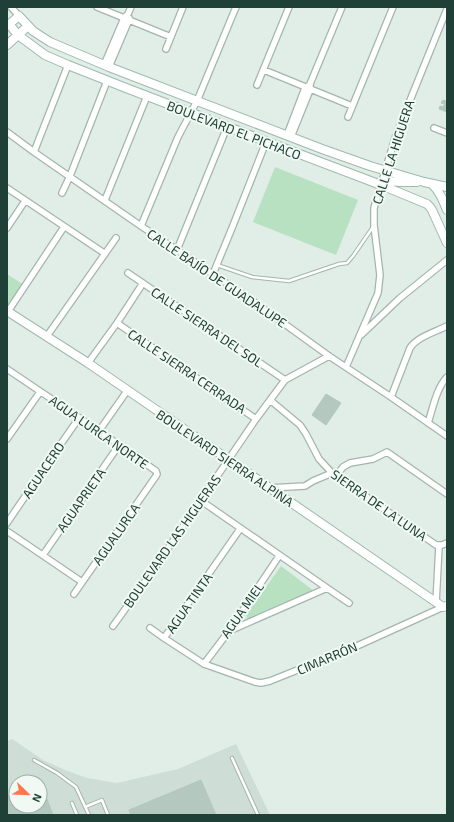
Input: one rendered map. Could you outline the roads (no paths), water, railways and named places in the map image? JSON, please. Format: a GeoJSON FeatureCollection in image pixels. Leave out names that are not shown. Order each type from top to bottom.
{"type":"FeatureCollection","features":[{"type":"Feature","properties":{"kind":"street"},"geometry":{"type":"LineString","coordinates":[[8,24],[19,16],[11,7]]}},
{"type":"Feature","properties":{"kind":"street"},"geometry":{"type":"LineString","coordinates":[[97,7],[127,17],[171,37]]}},
{"type":"Feature","properties":{"kind":"street"},"geometry":{"type":"LineString","coordinates":[[107,66],[131,7]]}},
{"type":"Feature","properties":{"kind":"street"},"geometry":{"type":"LineString","coordinates":[[166,49],[183,7]]}},
{"type":"Feature","properties":{"kind":"street"},"geometry":{"type":"LineString","coordinates":[[141,226],[178,137],[197,101],[236,7]]}},
{"type":"Feature","properties":{"kind":"street"},"geometry":{"type":"LineString","coordinates":[[257,85],[289,7]]}},
{"type":"Feature","properties":{"kind":"street"},"geometry":{"type":"LineString","coordinates":[[289,136],[342,7]]}},
{"type":"Feature","properties":{"kind":"street"},"geometry":{"type":"LineString","coordinates":[[348,117],[393,7]]}},
{"type":"Feature","properties":{"kind":"street","name":"CALLE LA HIGUERA"},"geometry":{"type":"LineString","coordinates":[[346,367],[378,293],[380,275],[374,225],[374,208],[396,135],[447,9]]}},
{"type":"Feature","properties":{"kind":"street","name":"BOULEVARD EL PICHACO"},"geometry":{"type":"LineString","coordinates":[[19,16],[33,31],[50,42],[107,66],[351,159],[428,183]]}},
{"type":"Feature","properties":{"kind":"street","name":"BOULEVARD EL PICHACO"},"geometry":{"type":"LineString","coordinates":[[8,24],[18,35],[45,54],[68,65],[420,201],[430,207],[447,243]]}},
{"type":"Feature","properties":{"kind":"street"},"geometry":{"type":"LineString","coordinates":[[7,45],[28,26]]}},
{"type":"Feature","properties":{"kind":"street"},"geometry":{"type":"LineString","coordinates":[[34,152],[68,65]]}},
{"type":"Feature","properties":{"kind":"street"},"geometry":{"type":"LineString","coordinates":[[264,70],[309,87],[352,106]]}},
{"type":"Feature","properties":{"kind":"street"},"geometry":{"type":"LineString","coordinates":[[62,193],[107,81]]}},
{"type":"Feature","properties":{"kind":"street"},"geometry":{"type":"LineString","coordinates":[[105,200],[147,96]]}},
{"type":"Feature","properties":{"kind":"street"},"geometry":{"type":"LineString","coordinates":[[177,250],[227,127]]}},
{"type":"Feature","properties":{"kind":"street"},"geometry":{"type":"LineString","coordinates":[[434,128],[447,133]]}},
{"type":"Feature","properties":{"kind":"street","name":"CALLE BAJÍO DE GUADALUPE"},"geometry":{"type":"LineString","coordinates":[[7,132],[141,226],[250,299],[329,356],[391,396],[447,436]]}},
{"type":"Feature","properties":{"kind":"street"},"geometry":{"type":"LineString","coordinates":[[213,274],[266,142]]}},
{"type":"Feature","properties":{"kind":"street"},"geometry":{"type":"LineString","coordinates":[[381,185],[388,181],[428,183],[447,188]]}},
{"type":"Feature","properties":{"kind":"street"},"geometry":{"type":"LineString","coordinates":[[428,183],[437,190],[447,210]]}},
{"type":"Feature","properties":{"kind":"street"},"geometry":{"type":"LineString","coordinates":[[7,188],[104,253]]}},
{"type":"Feature","properties":{"kind":"street"},"geometry":{"type":"LineString","coordinates":[[7,228],[26,201]]}},
{"type":"Feature","properties":{"kind":"street"},"geometry":{"type":"LineString","coordinates":[[7,312],[64,227]]}},
{"type":"Feature","properties":{"kind":"street"},"geometry":{"type":"LineString","coordinates":[[47,336],[116,238]]}},
{"type":"Feature","properties":{"kind":"street"},"geometry":{"type":"LineString","coordinates":[[358,338],[400,298],[447,260]]}},
{"type":"Feature","properties":{"kind":"street","name":"CALLE SIERRA DEL SOL"},"geometry":{"type":"LineString","coordinates":[[128,273],[285,380]]}},
{"type":"Feature","properties":{"kind":"street"},"geometry":{"type":"LineString","coordinates":[[88,364],[143,283]]}},
{"type":"Feature","properties":{"kind":"street","name":"BOULEVARD SIERRA ALPINA"},"geometry":{"type":"LineString","coordinates":[[7,312],[47,336],[442,605]]}},
{"type":"Feature","properties":{"kind":"street","name":"CALLE SIERRA CERRADA"},"geometry":{"type":"LineString","coordinates":[[117,323],[256,419]]}},
{"type":"Feature","properties":{"kind":"street"},"geometry":{"type":"LineString","coordinates":[[391,396],[413,343],[447,326]]}},
{"type":"Feature","properties":{"kind":"street","name":"BOULEVARD LAS HIGUERAS"},"geometry":{"type":"LineString","coordinates":[[113,626],[154,569],[256,419],[285,380],[329,356]]}},
{"type":"Feature","properties":{"kind":"street","name":"AGUA LURCA NORTE"},"geometry":{"type":"LineString","coordinates":[[7,369],[99,431],[156,471],[157,474]]}},
{"type":"Feature","properties":{"kind":"street"},"geometry":{"type":"LineString","coordinates":[[428,423],[439,390],[447,377]]}},
{"type":"Feature","properties":{"kind":"street"},"geometry":{"type":"LineString","coordinates":[[99,431],[127,391]]}},
{"type":"Feature","properties":{"kind":"street","name":"AGUA LURCA NORTE"},"geometry":{"type":"LineString","coordinates":[[7,439],[40,392]]}},
{"type":"Feature","properties":{"kind":"street","name":"SIERRA DE LA LUNA"},"geometry":{"type":"LineString","coordinates":[[270,400],[300,425],[319,459],[334,475],[436,545],[439,546],[447,543]]}},
{"type":"Feature","properties":{"kind":"street","name":"AGUACERO"},"geometry":{"type":"LineString","coordinates":[[7,523],[79,418]]}},
{"type":"Feature","properties":{"kind":"street","name":"AGUAPRIETA"},"geometry":{"type":"LineString","coordinates":[[43,555],[119,445]]}},
{"type":"Feature","properties":{"kind":"street"},"geometry":{"type":"LineString","coordinates":[[269,488],[305,486],[313,481],[334,475],[350,463],[373,459],[387,452],[447,494]]}},
{"type":"Feature","properties":{"kind":"street","name":"AGUALURCA"},"geometry":{"type":"LineString","coordinates":[[74,594],[157,474]]}},
{"type":"Feature","properties":{"kind":"street"},"geometry":{"type":"LineString","coordinates":[[200,500],[349,603]]}},
{"type":"Feature","properties":{"kind":"street","name":"AGUA TINTA"},"geometry":{"type":"LineString","coordinates":[[204,664],[164,638],[240,529]]}},
{"type":"Feature","properties":{"kind":"street"},"geometry":{"type":"LineString","coordinates":[[7,531],[82,582]]}},
{"type":"Feature","properties":{"kind":"street"},"geometry":{"type":"LineString","coordinates":[[439,546],[442,605]]}},
{"type":"Feature","properties":{"kind":"street","name":"AGUA MIEL"},"geometry":{"type":"LineString","coordinates":[[204,664],[279,556]]}},
{"type":"Feature","properties":{"kind":"street"},"geometry":{"type":"LineString","coordinates":[[228,631],[327,588]]}},
{"type":"Feature","properties":{"kind":"street","name":"CIMARRÓN"},"geometry":{"type":"LineString","coordinates":[[204,664],[255,682],[261,683],[270,681],[357,646],[442,605]]}},
{"type":"Feature","properties":{"kind":"street"},"geometry":{"type":"LineString","coordinates":[[150,628],[164,638]]}},
{"type":"Feature","properties":{"kind":"lane"},"geometry":{"type":"LineString","coordinates":[[217,265],[252,278],[289,281],[347,262],[353,256],[374,225]]}},
{"type":"Feature","properties":{"kind":"lane"},"geometry":{"type":"LineString","coordinates":[[232,758],[258,815]]}},
{"type":"Feature","properties":{"kind":"lane"},"geometry":{"type":"LineString","coordinates":[[34,760],[57,773],[76,787],[89,815]]}},
{"type":"Feature","properties":{"kind":"lane"},"geometry":{"type":"LineString","coordinates":[[85,807],[102,800],[108,815]]}},
{"type":"Feature","properties":{"kind":"lane"},"geometry":{"type":"LineString","coordinates":[[72,803],[77,815]]}}]}
